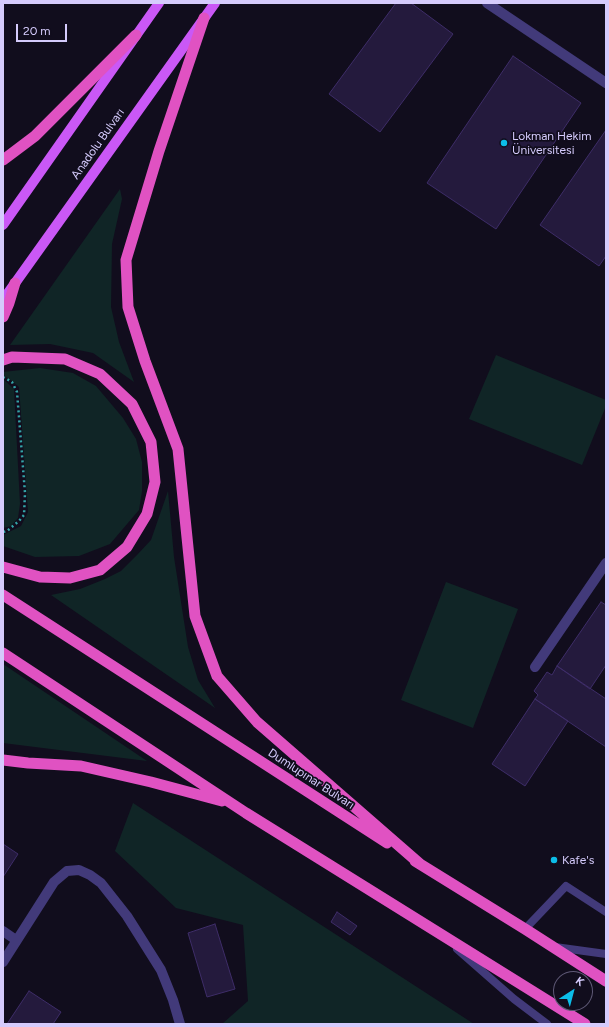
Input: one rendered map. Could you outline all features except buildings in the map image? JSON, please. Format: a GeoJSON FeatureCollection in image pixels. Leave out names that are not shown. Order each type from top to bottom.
{"type":"FeatureCollection","features":[{"type":"Feature","properties":{"kind":"highway"},"geometry":{"type":"LineString","coordinates":[[204,18],[159,151],[126,260],[128,307],[145,361],[178,449],[195,616],[218,676],[257,722],[420,864]]}},
{"type":"Feature","properties":{"kind":"highway"},"geometry":{"type":"LineString","coordinates":[[3,160],[35,136],[136,34]]}},
{"type":"Feature","properties":{"kind":"highway"},"geometry":{"type":"LineString","coordinates":[[3,317],[15,283]]}},
{"type":"Feature","properties":{"kind":"highway"},"geometry":{"type":"LineString","coordinates":[[3,360],[12,357],[65,359],[100,374],[132,404],[151,442],[155,482],[148,514],[127,547],[100,570],[70,578],[40,577],[3,567]]}},
{"type":"Feature","properties":{"kind":"highway","name":"Dumlupınar Bulvarı"},"geometry":{"type":"LineString","coordinates":[[3,595],[420,864],[606,981]]}},
{"type":"Feature","properties":{"kind":"highway"},"geometry":{"type":"LineString","coordinates":[[3,653],[337,870],[585,1024]]}},
{"type":"Feature","properties":{"kind":"highway"},"geometry":{"type":"LineString","coordinates":[[3,760],[81,766],[232,803]]}},
{"type":"Feature","properties":{"kind":"main road"},"geometry":{"type":"LineString","coordinates":[[3,225],[159,3]]}},
{"type":"Feature","properties":{"kind":"main road","name":"Anadolu Bulvarı"},"geometry":{"type":"LineString","coordinates":[[3,300],[215,3]]}},
{"type":"Feature","properties":{"kind":"street"},"geometry":{"type":"LineString","coordinates":[[487,3],[606,83]]}},
{"type":"Feature","properties":{"kind":"street"},"geometry":{"type":"LineString","coordinates":[[536,667],[606,563]]}},
{"type":"Feature","properties":{"kind":"street"},"geometry":{"type":"LineString","coordinates":[[3,962],[54,882],[67,871],[79,870],[90,875],[101,883],[127,916],[160,970],[173,1000],[180,1024]]}},
{"type":"Feature","properties":{"kind":"street"},"geometry":{"type":"LineString","coordinates":[[3,931],[16,940]]}},
{"type":"Feature","properties":{"kind":"lane"},"geometry":{"type":"LineString","coordinates":[[525,929],[566,886],[606,912]]}},
{"type":"Feature","properties":{"kind":"lane"},"geometry":{"type":"LineString","coordinates":[[437,931],[514,999],[548,1024]]}},
{"type":"Feature","properties":{"kind":"lane"},"geometry":{"type":"LineString","coordinates":[[554,947],[606,954]]}},
{"type":"Feature","properties":{"kind":"path"},"geometry":{"type":"LineString","coordinates":[[3,377],[12,382],[17,392],[25,493],[24,515],[7,531],[3,532]]}},
{"type":"Feature","properties":{"kind":"green space"},"geometry":{"type":"Polygon","coordinates":[[[120,189],[122,199],[112,244],[111,307],[119,342],[134,382],[93,353],[50,344],[10,345],[120,189]]]}},
{"type":"Feature","properties":{"kind":"green space"},"geometry":{"type":"Polygon","coordinates":[[[496,355],[606,400],[606,406],[582,465],[469,419],[496,355]]]}},
{"type":"Feature","properties":{"kind":"green space"},"geometry":{"type":"Polygon","coordinates":[[[40,368],[73,373],[96,386],[123,418],[136,439],[142,462],[142,491],[139,510],[110,544],[79,556],[35,557],[3,546],[3,535],[21,526],[28,512],[19,387],[3,375],[3,372],[40,368]]]}},
{"type":"Feature","properties":{"kind":"green space"},"geometry":{"type":"Polygon","coordinates":[[[3,379],[14,389],[20,504],[18,518],[11,526],[3,528],[3,379]]]}},
{"type":"Feature","properties":{"kind":"green space"},"geometry":{"type":"Polygon","coordinates":[[[168,491],[174,557],[188,647],[198,680],[215,708],[51,595],[80,589],[121,571],[151,540],[168,491]]]}},
{"type":"Feature","properties":{"kind":"green space"},"geometry":{"type":"Polygon","coordinates":[[[446,582],[518,609],[473,728],[401,700],[446,582]]]}},
{"type":"Feature","properties":{"kind":"green space"},"geometry":{"type":"Polygon","coordinates":[[[3,664],[147,761],[3,743],[3,664]]]}},
{"type":"Feature","properties":{"kind":"green space"},"geometry":{"type":"Polygon","coordinates":[[[133,803],[474,1024],[222,1024],[248,1001],[243,925],[176,908],[115,851],[133,803]]]}},
{"type":"Feature","properties":{"kind":"place","name":"Lokman Hekim Üniversitesi"},"geometry":{"type":"Point","coordinates":[504,143]}},
{"type":"Feature","properties":{"kind":"place","name":"Kafe's"},"geometry":{"type":"Point","coordinates":[554,860]}}]}
